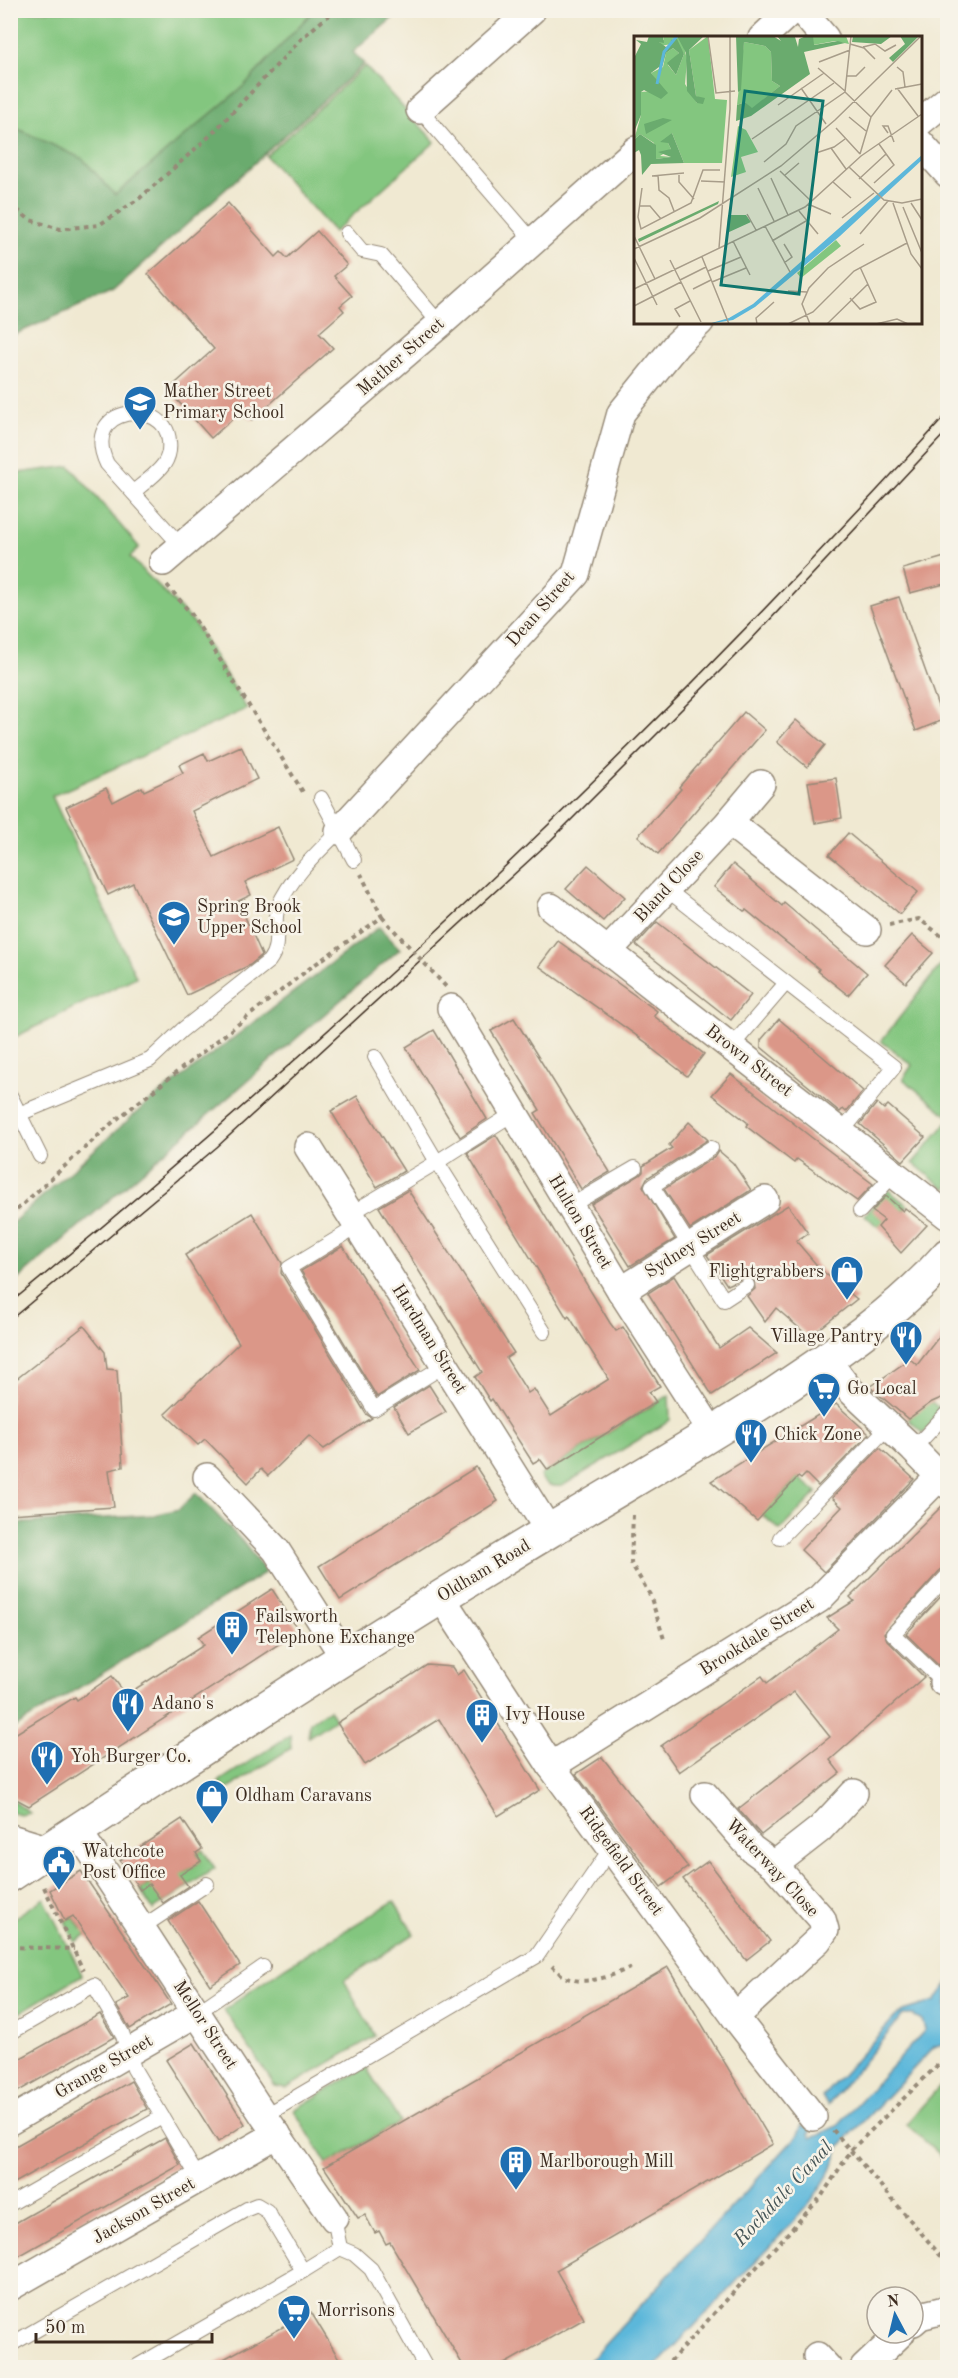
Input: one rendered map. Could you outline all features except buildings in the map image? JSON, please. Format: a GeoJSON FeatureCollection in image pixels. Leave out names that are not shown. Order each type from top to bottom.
{"type":"FeatureCollection","features":[{"type":"Feature","properties":{"kind":"highway","name":"Oldham Road"},"geometry":{"type":"LineString","coordinates":[[10,1875],[344,1657],[549,1531],[713,1434],[827,1360],[942,1271]]}},
{"type":"Feature","properties":{"kind":"highway"},"geometry":{"type":"LineString","coordinates":[[10,1841],[46,1852]]}},
{"type":"Feature","properties":{"kind":"street"},"geometry":{"type":"LineString","coordinates":[[420,110],[532,10]]}},
{"type":"Feature","properties":{"kind":"street"},"geometry":{"type":"LineString","coordinates":[[764,36],[792,10]]}},
{"type":"Feature","properties":{"kind":"street"},"geometry":{"type":"LineString","coordinates":[[801,10],[823,36]]}},
{"type":"Feature","properties":{"kind":"street"},"geometry":{"type":"LineString","coordinates":[[922,121],[948,99]]}},
{"type":"Feature","properties":{"kind":"street"},"geometry":{"type":"LineString","coordinates":[[922,143],[948,174]]}},
{"type":"Feature","properties":{"kind":"street","name":"Mather Street"},"geometry":{"type":"LineString","coordinates":[[172,554],[440,324],[634,152]]}},
{"type":"Feature","properties":{"kind":"street","name":"Dean Street"},"geometry":{"type":"LineString","coordinates":[[339,831],[576,574],[621,413],[676,345],[698,324]]}},
{"type":"Feature","properties":{"kind":"street","name":"Bland Close"},"geometry":{"type":"LineString","coordinates":[[609,950],[729,822],[761,784]]}},
{"type":"Feature","properties":{"kind":"street"},"geometry":{"type":"LineString","coordinates":[[729,822],[867,930]]}},
{"type":"Feature","properties":{"kind":"street","name":"Brown Street"},"geometry":{"type":"LineString","coordinates":[[551,907],[948,1216]]}},
{"type":"Feature","properties":{"kind":"street","name":"Hulton Street"},"geometry":{"type":"LineString","coordinates":[[449,999],[514,1113],[621,1291],[713,1434]]}},
{"type":"Feature","properties":{"kind":"street","name":"Hardman Street"},"geometry":{"type":"LineString","coordinates":[[308,1147],[549,1531]]}},
{"type":"Feature","properties":{"kind":"street","name":"Sydney Street"},"geometry":{"type":"LineString","coordinates":[[621,1291],[765,1200]]}},
{"type":"Feature","properties":{"kind":"street"},"geometry":{"type":"LineString","coordinates":[[827,1360],[848,1388],[913,1449],[943,1481]]}},
{"type":"Feature","properties":{"kind":"street"},"geometry":{"type":"LineString","coordinates":[[207,1477],[276,1550],[344,1657]]}},
{"type":"Feature","properties":{"kind":"street","name":"Brookdale Street"},"geometry":{"type":"LineString","coordinates":[[551,1766],[819,1599],[943,1481]]}},
{"type":"Feature","properties":{"kind":"street","name":"Ridgefield Street"},"geometry":{"type":"LineString","coordinates":[[441,1597],[551,1766],[735,2017],[820,2121]]}},
{"type":"Feature","properties":{"kind":"street"},"geometry":{"type":"LineString","coordinates":[[774,1865],[820,1829],[854,1793]]}},
{"type":"Feature","properties":{"kind":"street","name":"Waterway Close"},"geometry":{"type":"LineString","coordinates":[[705,1795],[752,1849],[774,1865],[822,1919],[825,1929],[818,1940],[735,2017]]}},
{"type":"Feature","properties":{"kind":"street","name":"Mellor Street"},"geometry":{"type":"LineString","coordinates":[[78,1831],[334,2218]]}},
{"type":"Feature","properties":{"kind":"street","name":"Grange Street"},"geometry":{"type":"LineString","coordinates":[[10,2121],[198,2012]]}},
{"type":"Feature","properties":{"kind":"street","name":"Jackson Street"},"geometry":{"type":"LineString","coordinates":[[10,2287],[199,2179],[271,2125]]}},
{"type":"Feature","properties":{"kind":"street"},"geometry":{"type":"LineString","coordinates":[[925,2315],[948,2309]]}},
{"type":"Feature","properties":{"kind":"street"},"geometry":{"type":"LineString","coordinates":[[864,2367],[889,2345]]}},
{"type":"Feature","properties":{"kind":"lane"},"geometry":{"type":"LineString","coordinates":[[420,110],[533,241]]}},
{"type":"Feature","properties":{"kind":"lane"},"geometry":{"type":"LineString","coordinates":[[346,233],[362,251],[381,255],[440,324]]}},
{"type":"Feature","properties":{"kind":"lane"},"geometry":{"type":"LineString","coordinates":[[133,492],[159,471],[166,461],[169,449],[166,428],[148,415],[136,413],[114,418],[103,432],[101,452],[107,464],[133,492],[172,554]]}},
{"type":"Feature","properties":{"kind":"lane"},"geometry":{"type":"LineString","coordinates":[[321,798],[354,860]]}},
{"type":"Feature","properties":{"kind":"lane"},"geometry":{"type":"LineString","coordinates":[[20,1114],[150,1060],[182,1030],[268,961],[276,951],[278,909],[300,870],[339,831]]}},
{"type":"Feature","properties":{"kind":"lane"},"geometry":{"type":"LineString","coordinates":[[666,889],[894,1067],[841,1133]]}},
{"type":"Feature","properties":{"kind":"lane"},"geometry":{"type":"LineString","coordinates":[[731,1047],[786,983]]}},
{"type":"Feature","properties":{"kind":"lane"},"geometry":{"type":"LineString","coordinates":[[375,1057],[437,1162],[544,1332]]}},
{"type":"Feature","properties":{"kind":"lane"},"geometry":{"type":"LineString","coordinates":[[10,1095],[40,1156]]}},
{"type":"Feature","properties":{"kind":"lane"},"geometry":{"type":"LineString","coordinates":[[445,1365],[374,1409],[289,1268],[437,1162],[514,1113]]}},
{"type":"Feature","properties":{"kind":"lane"},"geometry":{"type":"LineString","coordinates":[[711,1148],[652,1186],[724,1300],[747,1285]]}},
{"type":"Feature","properties":{"kind":"lane"},"geometry":{"type":"LineString","coordinates":[[570,1206],[635,1167]]}},
{"type":"Feature","properties":{"kind":"lane"},"geometry":{"type":"LineString","coordinates":[[860,1211],[894,1174]]}},
{"type":"Feature","properties":{"kind":"lane"},"geometry":{"type":"LineString","coordinates":[[913,1449],[948,1412]]}},
{"type":"Feature","properties":{"kind":"lane"},"geometry":{"type":"LineString","coordinates":[[780,1538],[888,1427]]}},
{"type":"Feature","properties":{"kind":"lane"},"geometry":{"type":"LineString","coordinates":[[945,1680],[892,1634],[948,1575]]}},
{"type":"Feature","properties":{"kind":"lane"},"geometry":{"type":"LineString","coordinates":[[271,2125],[537,1956],[611,1848]]}},
{"type":"Feature","properties":{"kind":"lane"},"geometry":{"type":"LineString","coordinates":[[141,1928],[207,1884]]}},
{"type":"Feature","properties":{"kind":"lane"},"geometry":{"type":"LineString","coordinates":[[198,2012],[263,1967]]}},
{"type":"Feature","properties":{"kind":"lane"},"geometry":{"type":"LineString","coordinates":[[10,2033],[94,1985],[122,2033],[134,2069],[199,2179]]}},
{"type":"Feature","properties":{"kind":"lane"},"geometry":{"type":"LineString","coordinates":[[10,2204],[162,2117]]}},
{"type":"Feature","properties":{"kind":"lane"},"geometry":{"type":"LineString","coordinates":[[10,2345],[257,2205],[267,2211],[303,2271]]}},
{"type":"Feature","properties":{"kind":"lane"},"geometry":{"type":"LineString","coordinates":[[334,2218],[340,2248]]}},
{"type":"Feature","properties":{"kind":"lane"},"geometry":{"type":"LineString","coordinates":[[134,2367],[340,2248]]}},
{"type":"Feature","properties":{"kind":"lane"},"geometry":{"type":"LineString","coordinates":[[340,2248],[354,2254],[371,2270],[426,2367]]}},
{"type":"Feature","properties":{"kind":"path"},"geometry":{"type":"LineString","coordinates":[[10,204],[30,220],[60,229],[99,225],[140,198],[204,141],[303,37],[335,10]]}},
{"type":"Feature","properties":{"kind":"path"},"geometry":{"type":"LineString","coordinates":[[172,554],[165,583],[198,624],[306,797]]}},
{"type":"Feature","properties":{"kind":"path"},"geometry":{"type":"LineString","coordinates":[[354,860],[382,917],[449,999]]}},
{"type":"Feature","properties":{"kind":"path"},"geometry":{"type":"LineString","coordinates":[[10,1216],[112,1123],[310,968],[382,917]]}},
{"type":"Feature","properties":{"kind":"path"},"geometry":{"type":"LineString","coordinates":[[867,930],[919,919],[948,941]]}},
{"type":"Feature","properties":{"kind":"path"},"geometry":{"type":"LineString","coordinates":[[633,1515],[631,1563],[650,1595],[664,1639]]}},
{"type":"Feature","properties":{"kind":"path"},"geometry":{"type":"LineString","coordinates":[[44,1887],[84,1972],[94,1985]]}},
{"type":"Feature","properties":{"kind":"path"},"geometry":{"type":"LineString","coordinates":[[10,1947],[74,1949]]}},
{"type":"Feature","properties":{"kind":"path"},"geometry":{"type":"LineString","coordinates":[[537,1956],[567,1978],[583,1980],[613,1975],[632,1967]]}},
{"type":"Feature","properties":{"kind":"path"},"geometry":{"type":"LineString","coordinates":[[664,2367],[821,2197],[852,2149],[948,2055]]}},
{"type":"Feature","properties":{"kind":"path"},"geometry":{"type":"LineString","coordinates":[[820,2121],[852,2149],[902,2211],[948,2260]]}},
{"type":"Feature","properties":{"kind":"green space"},"geometry":{"type":"Polygon","coordinates":[[[11,11],[313,11],[245,85],[115,195],[83,159],[16,128],[11,130],[11,11]]]}},
{"type":"Feature","properties":{"kind":"green space"},"geometry":{"type":"Polygon","coordinates":[[[313,11],[401,11],[353,52],[364,64],[113,291],[11,336],[11,130],[16,128],[83,159],[115,195],[245,85],[313,11]]]}},
{"type":"Feature","properties":{"kind":"green space"},"geometry":{"type":"Polygon","coordinates":[[[365,66],[435,142],[334,232],[266,156],[365,66]]]}},
{"type":"Feature","properties":{"kind":"green space"},"geometry":{"type":"Polygon","coordinates":[[[70,466],[139,547],[130,557],[194,623],[247,709],[52,796],[136,977],[11,1039],[11,474],[70,466]]]}},
{"type":"Feature","properties":{"kind":"green space"},"geometry":{"type":"Polygon","coordinates":[[[379,927],[400,949],[11,1285],[11,1224],[145,1105],[379,927]]]}},
{"type":"Feature","properties":{"kind":"green space"},"geometry":{"type":"Polygon","coordinates":[[[947,957],[947,1115],[903,1079],[912,1065],[881,1041],[947,957]]]}},
{"type":"Feature","properties":{"kind":"green space"},"geometry":{"type":"Polygon","coordinates":[[[947,1122],[948,1188],[945,1189],[913,1163],[947,1122]]]}},
{"type":"Feature","properties":{"kind":"green space"},"geometry":{"type":"Polygon","coordinates":[[[887,1189],[908,1206],[878,1227],[865,1215],[887,1189]]]}},
{"type":"Feature","properties":{"kind":"green space"},"geometry":{"type":"Polygon","coordinates":[[[669,1395],[670,1420],[663,1425],[562,1486],[549,1485],[540,1476],[548,1470],[669,1395]]]}},
{"type":"Feature","properties":{"kind":"green space"},"geometry":{"type":"Polygon","coordinates":[[[932,1402],[942,1411],[923,1433],[908,1419],[924,1405],[932,1402]]]}},
{"type":"Feature","properties":{"kind":"green space"},"geometry":{"type":"Polygon","coordinates":[[[798,1477],[817,1492],[780,1530],[750,1505],[771,1494],[778,1499],[798,1477]]]}},
{"type":"Feature","properties":{"kind":"green space"},"geometry":{"type":"Polygon","coordinates":[[[196,1493],[242,1541],[266,1572],[11,1730],[11,1524],[154,1515],[179,1509],[196,1493]]]}},
{"type":"Feature","properties":{"kind":"green space"},"geometry":{"type":"Polygon","coordinates":[[[329,1709],[335,1719],[308,1737],[310,1722],[329,1709]]]}},
{"type":"Feature","properties":{"kind":"green space"},"geometry":{"type":"Polygon","coordinates":[[[290,1735],[291,1748],[227,1789],[218,1782],[290,1735]]]}},
{"type":"Feature","properties":{"kind":"green space"},"geometry":{"type":"Polygon","coordinates":[[[11,1799],[30,1813],[20,1815],[11,1812],[11,1799]]]}},
{"type":"Feature","properties":{"kind":"green space"},"geometry":{"type":"Polygon","coordinates":[[[202,1849],[215,1868],[153,1910],[140,1890],[178,1865],[184,1872],[201,1861],[196,1853],[202,1849]]]}},
{"type":"Feature","properties":{"kind":"green space"},"geometry":{"type":"Polygon","coordinates":[[[44,1898],[82,1975],[14,2016],[10,2010],[11,1920],[44,1898]]]}},
{"type":"Feature","properties":{"kind":"green space"},"geometry":{"type":"Polygon","coordinates":[[[394,1901],[414,1934],[344,1980],[375,2036],[287,2088],[275,2086],[224,2010],[285,1967],[394,1901]]]}},
{"type":"Feature","properties":{"kind":"green space"},"geometry":{"type":"Polygon","coordinates":[[[73,1916],[81,1929],[92,1923],[96,1929],[75,1942],[65,1921],[73,1916]]]}},
{"type":"Feature","properties":{"kind":"green space"},"geometry":{"type":"Polygon","coordinates":[[[366,2067],[400,2122],[327,2164],[294,2110],[366,2067]]]}},
{"type":"Feature","properties":{"kind":"green space"},"geometry":{"type":"Polygon","coordinates":[[[947,2078],[947,2161],[906,2124],[947,2078]]]}},
{"type":"Feature","properties":{"kind":"water","name":"Rochdale Canal"},"geometry":{"type":"Polygon","coordinates":[[[947,1984],[947,2042],[934,2047],[840,2146],[834,2164],[815,2196],[790,2226],[655,2367],[583,2368],[797,2136],[802,2125],[812,2129],[809,2134],[811,2138],[837,2126],[925,2030],[922,2020],[913,2015],[903,2015],[828,2105],[822,2097],[895,2017],[904,2011],[935,2001],[947,1984]]]}},
{"type":"Feature","properties":{"kind":"tram line"},"geometry":{"type":"LineString","coordinates":[[10,1303],[256,1094],[495,876],[726,648],[948,413]]}},
{"type":"Feature","properties":{"kind":"tram line"},"geometry":{"type":"LineString","coordinates":[[10,1320],[217,1147],[547,844],[749,642],[948,430]]}},
{"type":"Feature","properties":{"kind":"place","name":"Mather Street Primary School"},"geometry":{"type":"Point","coordinates":[140,431]}},
{"type":"Feature","properties":{"kind":"place","name":"Spring Brook Upper School"},"geometry":{"type":"Point","coordinates":[174,946]}},
{"type":"Feature","properties":{"kind":"place","name":"Flightgrabbers"},"geometry":{"type":"Point","coordinates":[847,1301]}},
{"type":"Feature","properties":{"kind":"place","name":"Village Pantry"},"geometry":{"type":"Point","coordinates":[906,1366]}},
{"type":"Feature","properties":{"kind":"place","name":"Go Local"},"geometry":{"type":"Point","coordinates":[824,1418]}},
{"type":"Feature","properties":{"kind":"place","name":"Chick Zone"},"geometry":{"type":"Point","coordinates":[751,1464]}},
{"type":"Feature","properties":{"kind":"place","name":"Failsworth Telephone Exchange"},"geometry":{"type":"Point","coordinates":[232,1656]}},
{"type":"Feature","properties":{"kind":"place","name":"Adano's"},"geometry":{"type":"Point","coordinates":[128,1733]}},
{"type":"Feature","properties":{"kind":"place","name":"Ivy House"},"geometry":{"type":"Point","coordinates":[482,1744]}},
{"type":"Feature","properties":{"kind":"place","name":"Yoh Burger Co."},"geometry":{"type":"Point","coordinates":[47,1786]}},
{"type":"Feature","properties":{"kind":"place","name":"Oldham Caravans"},"geometry":{"type":"Point","coordinates":[212,1825]}},
{"type":"Feature","properties":{"kind":"place","name":"Watchcote Post Office"},"geometry":{"type":"Point","coordinates":[59,1891]}},
{"type":"Feature","properties":{"kind":"place","name":"Marlborough Mill"},"geometry":{"type":"Point","coordinates":[516,2191]}},
{"type":"Feature","properties":{"kind":"place","name":"Morrisons"},"geometry":{"type":"Point","coordinates":[294,2340]}}]}
